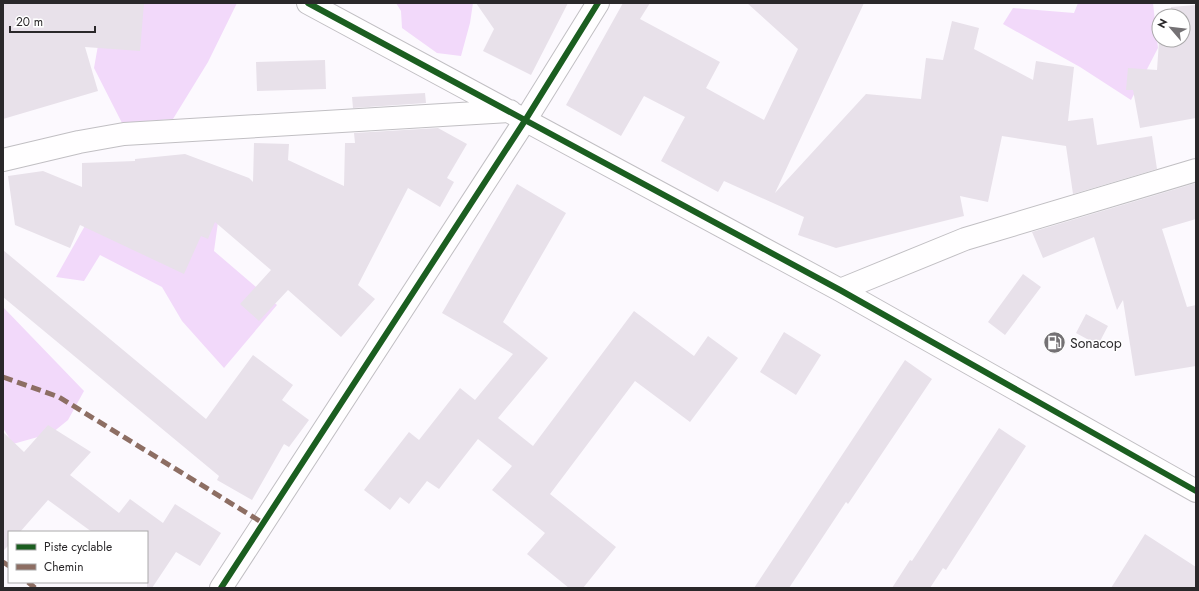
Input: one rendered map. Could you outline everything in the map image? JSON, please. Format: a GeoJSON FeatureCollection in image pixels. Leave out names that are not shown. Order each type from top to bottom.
{"type":"FeatureCollection","features":[{"type":"Feature","properties":{"kind":"street"},"geometry":{"type":"LineString","coordinates":[[308,3],[840,290],[1196,490]]}},
{"type":"Feature","properties":{"kind":"street"},"geometry":{"type":"LineString","coordinates":[[221,588],[518,115],[598,3]]}},
{"type":"Feature","properties":{"kind":"street"},"geometry":{"type":"LineString","coordinates":[[3,160],[79,142],[124,134],[518,115]]}},
{"type":"Feature","properties":{"kind":"street"},"geometry":{"type":"LineString","coordinates":[[840,290],[965,239],[1196,170]]}},
{"type":"Feature","properties":{"kind":"shaded area"},"geometry":{"type":"Polygon","coordinates":[[[134,3],[237,3],[208,62],[173,119],[122,123],[94,68],[100,34],[134,3]]]}},
{"type":"Feature","properties":{"kind":"shaded area"},"geometry":{"type":"Polygon","coordinates":[[[396,3],[473,3],[470,23],[461,56],[437,53],[402,28],[401,11],[396,3]]]}},
{"type":"Feature","properties":{"kind":"shaded area"},"geometry":{"type":"Polygon","coordinates":[[[1078,3],[1153,3],[1154,8],[1151,8],[1151,48],[1158,48],[1131,100],[1080,67],[1003,24],[1013,8],[1074,13],[1078,3]]]}},
{"type":"Feature","properties":{"kind":"shaded area"},"geometry":{"type":"Polygon","coordinates":[[[108,185],[223,186],[214,251],[277,305],[224,368],[182,321],[162,287],[100,255],[84,281],[56,277],[108,185]]]}},
{"type":"Feature","properties":{"kind":"shaded area"},"geometry":{"type":"Polygon","coordinates":[[[3,307],[84,391],[68,420],[52,433],[13,444],[3,428],[3,307]]]}},
{"type":"Feature","properties":{"kind":"building"},"geometry":{"type":"Polygon","coordinates":[[[3,3],[144,3],[140,51],[85,47],[98,91],[3,119],[3,3]]]}},
{"type":"Feature","properties":{"kind":"building"},"geometry":{"type":"Polygon","coordinates":[[[476,3],[568,3],[531,75],[483,51],[494,29],[476,3]]]}},
{"type":"Feature","properties":{"kind":"building"},"geometry":{"type":"Polygon","coordinates":[[[623,3],[650,3],[640,19],[720,62],[706,88],[764,120],[798,49],[747,3],[864,3],[775,193],[866,94],[921,99],[926,58],[943,60],[952,21],[979,28],[974,49],[1033,80],[1036,61],[1074,67],[1068,121],[1093,118],[1097,145],[1152,136],[1157,169],[1073,194],[1066,146],[1002,136],[988,202],[960,196],[964,216],[836,248],[798,235],[804,217],[724,181],[718,192],[661,161],[685,117],[644,96],[621,136],[566,105],[623,3]]]}},
{"type":"Feature","properties":{"kind":"building"},"geometry":{"type":"Polygon","coordinates":[[[1196,5],[1196,118],[1140,128],[1133,90],[1126,90],[1128,68],[1157,70],[1159,48],[1191,48],[1191,8],[1171,7],[1196,5]]]}},
{"type":"Feature","properties":{"kind":"building"},"geometry":{"type":"Polygon","coordinates":[[[325,60],[326,89],[257,91],[256,62],[325,60]]]}},
{"type":"Feature","properties":{"kind":"building"},"geometry":{"type":"Polygon","coordinates":[[[425,93],[426,103],[353,108],[352,97],[425,93]]]}},
{"type":"Feature","properties":{"kind":"building"},"geometry":{"type":"Polygon","coordinates":[[[438,128],[467,144],[447,178],[454,182],[440,207],[408,188],[358,285],[375,299],[341,337],[288,290],[259,321],[240,304],[271,270],[215,222],[208,239],[201,236],[184,274],[80,225],[70,248],[15,225],[8,176],[43,171],[82,187],[82,163],[135,161],[135,159],[185,154],[249,178],[253,182],[254,143],[289,144],[288,160],[344,186],[345,143],[355,143],[354,133],[438,128]]]}},
{"type":"Feature","properties":{"kind":"building"},"geometry":{"type":"Polygon","coordinates":[[[1196,183],[1196,219],[1162,229],[1187,307],[1196,305],[1196,366],[1135,376],[1123,300],[1117,310],[1094,237],[1043,258],[1032,232],[1196,183]]]}},
{"type":"Feature","properties":{"kind":"building"},"geometry":{"type":"Polygon","coordinates":[[[517,184],[566,213],[503,322],[548,358],[498,418],[533,446],[634,311],[694,356],[708,336],[738,358],[690,422],[635,381],[550,494],[616,547],[583,588],[569,588],[527,554],[545,533],[492,490],[512,466],[478,439],[439,489],[427,481],[409,504],[400,497],[390,510],[364,490],[409,432],[419,440],[460,388],[475,400],[513,354],[442,313],[517,184]]]}},
{"type":"Feature","properties":{"kind":"building"},"geometry":{"type":"Polygon","coordinates":[[[3,250],[206,419],[253,355],[293,385],[282,400],[309,420],[289,447],[284,444],[252,500],[217,480],[219,476],[3,297],[3,250]]]}},
{"type":"Feature","properties":{"kind":"building"},"geometry":{"type":"Polygon","coordinates":[[[1023,274],[1041,287],[1005,335],[988,322],[1023,274]]]}},
{"type":"Feature","properties":{"kind":"building"},"geometry":{"type":"Polygon","coordinates":[[[1086,314],[1108,326],[1098,345],[1076,333],[1086,314]]]}},
{"type":"Feature","properties":{"kind":"building"},"geometry":{"type":"Polygon","coordinates":[[[784,332],[821,355],[796,395],[760,372],[784,332]]]}},
{"type":"Feature","properties":{"kind":"building"},"geometry":{"type":"Polygon","coordinates":[[[905,360],[932,379],[848,504],[846,502],[789,588],[754,588],[905,360]]]}},
{"type":"Feature","properties":{"kind":"building"},"geometry":{"type":"Polygon","coordinates":[[[48,425],[91,452],[70,475],[119,513],[130,499],[163,523],[175,504],[221,533],[200,566],[176,552],[152,588],[147,588],[148,531],[91,531],[48,500],[21,531],[8,531],[8,546],[3,551],[3,432],[24,452],[48,425]]]}},
{"type":"Feature","properties":{"kind":"building"},"geometry":{"type":"Polygon","coordinates":[[[999,428],[1026,446],[946,570],[943,568],[930,588],[892,588],[910,560],[912,561],[999,428]]]}},
{"type":"Feature","properties":{"kind":"building"},"geometry":{"type":"Polygon","coordinates":[[[1145,534],[1196,567],[1196,588],[1111,588],[1145,534]]]}},
{"type":"Feature","properties":{"kind":"marked path"},"geometry":{"type":"LineString","coordinates":[[3,377],[59,397],[263,523]]}},
{"type":"Feature","properties":{"kind":"marked path"},"geometry":{"type":"LineString","coordinates":[[3,562],[8,565]]}},
{"type":"Feature","properties":{"kind":"marked path"},"geometry":{"type":"LineString","coordinates":[[29,583],[35,588]]}},
{"type":"Feature","properties":{"kind":"cycle path"},"geometry":{"type":"LineString","coordinates":[[308,3],[840,290],[1196,491]]}},
{"type":"Feature","properties":{"kind":"cycle path"},"geometry":{"type":"LineString","coordinates":[[221,588],[526,119],[598,3]]}},
{"type":"Feature","properties":{"kind":"place","name":"Sonacop"},"geometry":{"type":"Point","coordinates":[1054,343]}}]}
